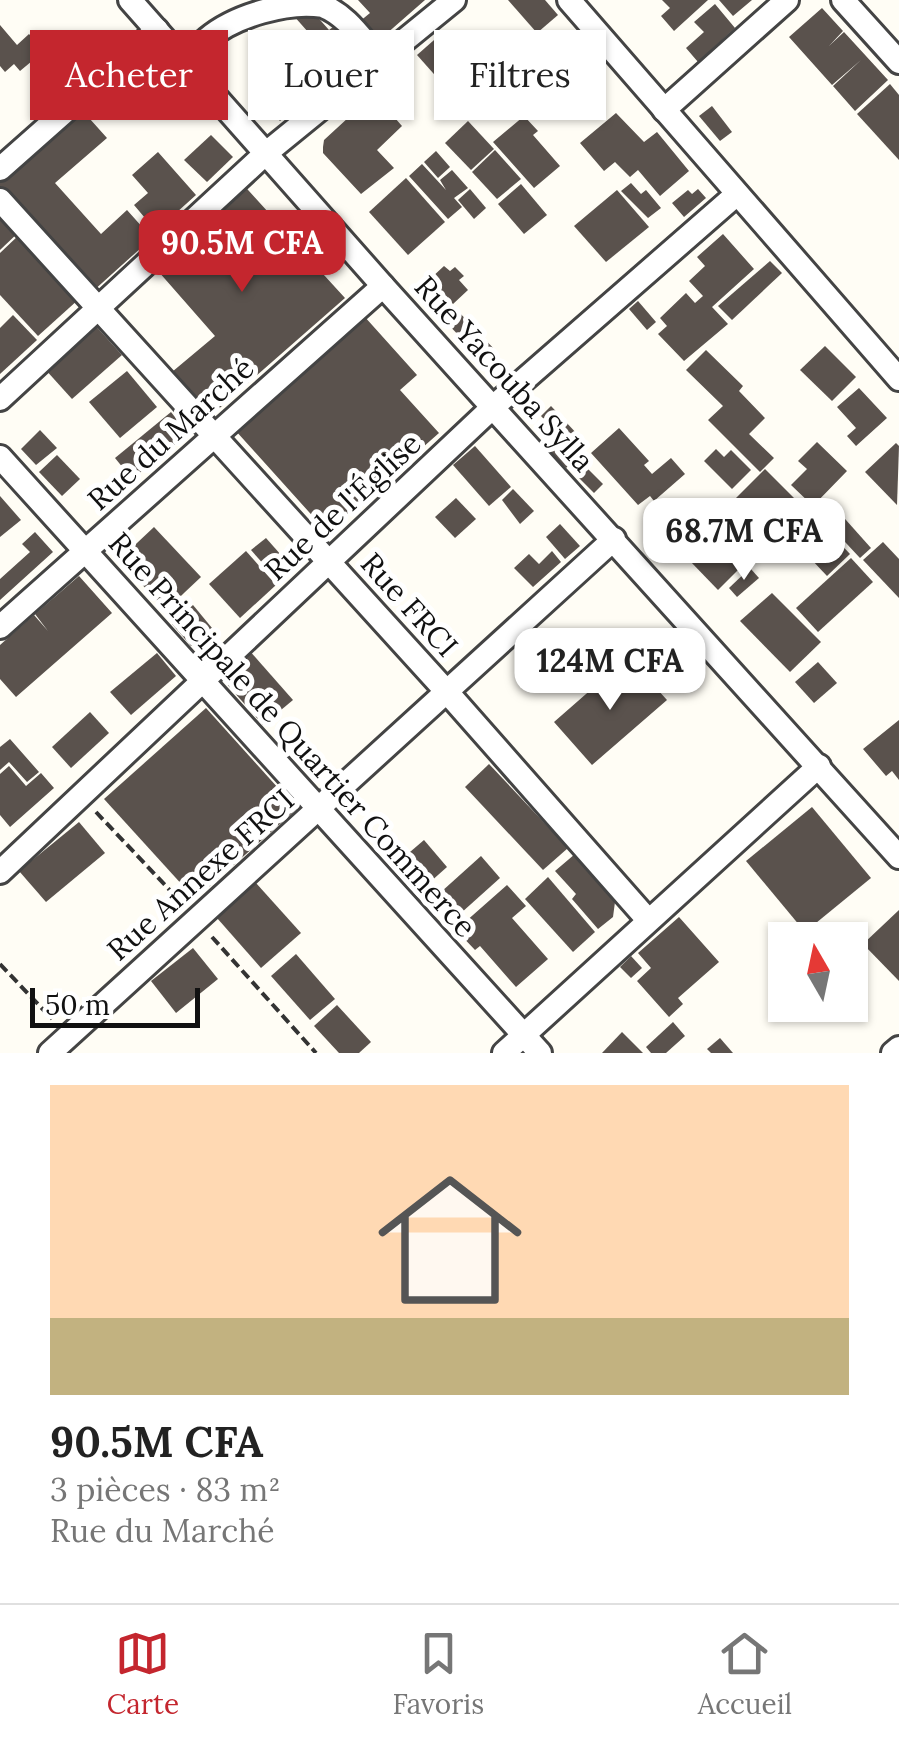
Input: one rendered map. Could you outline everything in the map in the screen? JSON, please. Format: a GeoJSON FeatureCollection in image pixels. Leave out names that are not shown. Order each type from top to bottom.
{"type":"FeatureCollection","features":[{"type":"Feature","properties":{"kind":"street","name":"Rue Yacouba Sylla"},"geometry":{"type":"LineString","coordinates":[[130,0],[157,30]]}},
{"type":"Feature","properties":{"kind":"street"},"geometry":{"type":"LineString","coordinates":[[414,32],[454,0]]}},
{"type":"Feature","properties":{"kind":"street"},"geometry":{"type":"LineString","coordinates":[[568,0],[899,379]]}},
{"type":"Feature","properties":{"kind":"street"},"geometry":{"type":"LineString","coordinates":[[664,110],[787,0]]}},
{"type":"Feature","properties":{"kind":"street"},"geometry":{"type":"LineString","coordinates":[[843,0],[899,62]]}},
{"type":"Feature","properties":{"kind":"street"},"geometry":{"type":"LineString","coordinates":[[219,30],[272,6],[298,1],[322,5],[355,30]]}},
{"type":"Feature","properties":{"kind":"street","name":"Rue Yacouba Sylla"},"geometry":{"type":"LineString","coordinates":[[228,111],[899,857]]}},
{"type":"Feature","properties":{"kind":"street"},"geometry":{"type":"LineString","coordinates":[[0,170],[56,120]]}},
{"type":"Feature","properties":{"kind":"street"},"geometry":{"type":"LineString","coordinates":[[0,399],[306,120]]}},
{"type":"Feature","properties":{"kind":"street","name":"Rue de l'Église"},"geometry":{"type":"LineString","coordinates":[[0,872],[493,407],[736,194]]}},
{"type":"Feature","properties":{"kind":"street","name":"Rue FRCI"},"geometry":{"type":"LineString","coordinates":[[0,200],[648,920]]}},
{"type":"Feature","properties":{"kind":"street","name":"Rue du Marché"},"geometry":{"type":"LineString","coordinates":[[0,627],[383,286]]}},
{"type":"Feature","properties":{"kind":"street","name":"Rue Principale de Quartier Commerce"},"geometry":{"type":"LineString","coordinates":[[0,457],[540,1053]]}},
{"type":"Feature","properties":{"kind":"street","name":"Rue Annexe FRCI"},"geometry":{"type":"LineString","coordinates":[[50,1053],[614,539]]}},
{"type":"Feature","properties":{"kind":"street"},"geometry":{"type":"LineString","coordinates":[[504,1053],[819,766]]}},
{"type":"Feature","properties":{"kind":"street"},"geometry":{"type":"LineString","coordinates":[[893,1053],[899,1048]]}},
{"type":"Feature","properties":{"kind":"path"},"geometry":{"type":"LineString","coordinates":[[0,964],[69,1037]]}},
{"type":"Feature","properties":{"kind":"building"},"geometry":{"type":"Polygon","coordinates":[[[358,0],[425,0],[391,30],[366,30],[359,22],[370,13],[358,0]]]}},
{"type":"Feature","properties":{"kind":"building"},"geometry":{"type":"Polygon","coordinates":[[[508,0],[545,0],[558,15],[540,30],[534,30],[508,0]]]}},
{"type":"Feature","properties":{"kind":"building"},"geometry":{"type":"Polygon","coordinates":[[[662,0],[708,0],[674,31],[661,16],[670,8],[662,0]]]}},
{"type":"Feature","properties":{"kind":"building"},"geometry":{"type":"Polygon","coordinates":[[[719,0],[752,0],[733,16],[719,0]]]}},
{"type":"Feature","properties":{"kind":"building"},"geometry":{"type":"Polygon","coordinates":[[[306,4],[329,30],[306,30],[293,15],[306,4]]]}},
{"type":"Feature","properties":{"kind":"building"},"geometry":{"type":"Polygon","coordinates":[[[715,4],[735,28],[698,62],[686,48],[704,32],[694,22],[715,4]]]}},
{"type":"Feature","properties":{"kind":"building"},"geometry":{"type":"Polygon","coordinates":[[[822,8],[843,31],[829,46],[844,32],[888,80],[855,111],[833,86],[861,60],[832,85],[789,37],[822,8]]]}},
{"type":"Feature","properties":{"kind":"building"},"geometry":{"type":"Polygon","coordinates":[[[0,25],[17,45],[29,34],[30,63],[20,71],[14,64],[5,72],[0,66],[0,25]]]}},
{"type":"Feature","properties":{"kind":"building"},"geometry":{"type":"Polygon","coordinates":[[[434,40],[434,74],[417,55],[434,40]]]}},
{"type":"Feature","properties":{"kind":"building"},"geometry":{"type":"Polygon","coordinates":[[[890,84],[899,95],[899,160],[857,114],[890,84]]]}},
{"type":"Feature","properties":{"kind":"building"},"geometry":{"type":"Polygon","coordinates":[[[712,106],[732,132],[720,141],[699,116],[712,106]]]}},
{"type":"Feature","properties":{"kind":"building"},"geometry":{"type":"Polygon","coordinates":[[[616,113],[644,142],[657,132],[689,171],[660,196],[638,170],[630,177],[615,162],[604,171],[580,143],[616,113]]]}},
{"type":"Feature","properties":{"kind":"building"},"geometry":{"type":"Polygon","coordinates":[[[68,120],[91,120],[107,138],[55,183],[101,234],[127,210],[152,238],[92,292],[0,188],[0,180],[68,120]]]}},
{"type":"Feature","properties":{"kind":"building"},"geometry":{"type":"Polygon","coordinates":[[[346,120],[397,120],[402,126],[377,150],[394,168],[361,194],[323,153],[324,140],[346,120]]]}},
{"type":"Feature","properties":{"kind":"building"},"geometry":{"type":"Polygon","coordinates":[[[519,120],[528,120],[538,131],[533,135],[560,166],[534,188],[493,142],[519,120]]]}},
{"type":"Feature","properties":{"kind":"building"},"geometry":{"type":"Polygon","coordinates":[[[468,121],[494,149],[471,170],[445,143],[468,121]]]}},
{"type":"Feature","properties":{"kind":"building"},"geometry":{"type":"Polygon","coordinates":[[[211,135],[233,157],[207,182],[184,160],[211,135]]]}},
{"type":"Feature","properties":{"kind":"building"},"geometry":{"type":"Polygon","coordinates":[[[495,150],[521,179],[497,199],[472,172],[495,150]]]}},
{"type":"Feature","properties":{"kind":"building"},"geometry":{"type":"Polygon","coordinates":[[[436,151],[450,167],[438,178],[424,162],[436,151]]]}},
{"type":"Feature","properties":{"kind":"building"},"geometry":{"type":"Polygon","coordinates":[[[158,152],[196,195],[156,231],[134,205],[148,193],[132,175],[158,152]]]}},
{"type":"Feature","properties":{"kind":"building"},"geometry":{"type":"Polygon","coordinates":[[[422,164],[446,190],[440,180],[452,170],[468,188],[454,198],[462,207],[448,219],[409,176],[422,164]]]}},
{"type":"Feature","properties":{"kind":"building"},"geometry":{"type":"Polygon","coordinates":[[[406,178],[445,222],[408,255],[369,212],[406,178]]]}},
{"type":"Feature","properties":{"kind":"building"},"geometry":{"type":"Polygon","coordinates":[[[239,180],[288,234],[298,225],[313,241],[302,251],[345,298],[206,420],[166,377],[215,336],[151,263],[239,180]]]}},
{"type":"Feature","properties":{"kind":"building"},"geometry":{"type":"Polygon","coordinates":[[[631,183],[641,194],[646,190],[661,208],[648,218],[621,191],[631,183]]]}},
{"type":"Feature","properties":{"kind":"building"},"geometry":{"type":"Polygon","coordinates":[[[521,184],[547,215],[524,234],[498,204],[521,184]]]}},
{"type":"Feature","properties":{"kind":"building"},"geometry":{"type":"Polygon","coordinates":[[[470,189],[486,208],[474,219],[458,200],[470,189]]]}},
{"type":"Feature","properties":{"kind":"building"},"geometry":{"type":"Polygon","coordinates":[[[698,189],[706,198],[684,217],[672,203],[688,190],[692,194],[698,189]]]}},
{"type":"Feature","properties":{"kind":"building"},"geometry":{"type":"Polygon","coordinates":[[[617,190],[649,227],[606,262],[574,226],[617,190]]]}},
{"type":"Feature","properties":{"kind":"building"},"geometry":{"type":"Polygon","coordinates":[[[0,209],[20,231],[0,250],[0,209]]]}},
{"type":"Feature","properties":{"kind":"building"},"geometry":{"type":"Polygon","coordinates":[[[20,234],[79,299],[38,336],[0,295],[0,253],[20,234]]]}},
{"type":"Feature","properties":{"kind":"building"},"geometry":{"type":"Polygon","coordinates":[[[723,234],[754,269],[712,307],[728,324],[684,361],[658,334],[667,326],[660,318],[686,293],[695,303],[703,296],[689,281],[705,266],[697,257],[723,234]]]}},
{"type":"Feature","properties":{"kind":"building"},"geometry":{"type":"Polygon","coordinates":[[[770,261],[782,273],[732,320],[718,306],[770,261]]]}},
{"type":"Feature","properties":{"kind":"building"},"geometry":{"type":"Polygon","coordinates":[[[444,266],[450,271],[455,267],[464,276],[459,280],[468,290],[453,304],[430,279],[444,266]]]}},
{"type":"Feature","properties":{"kind":"building"},"geometry":{"type":"Polygon","coordinates":[[[638,301],[656,322],[647,330],[629,309],[638,301]]]}},
{"type":"Feature","properties":{"kind":"building"},"geometry":{"type":"Polygon","coordinates":[[[456,309],[496,351],[484,362],[444,320],[456,309]]]}},
{"type":"Feature","properties":{"kind":"building"},"geometry":{"type":"Polygon","coordinates":[[[13,315],[37,340],[0,374],[0,328],[13,315]]]}},
{"type":"Feature","properties":{"kind":"building"},"geometry":{"type":"Polygon","coordinates":[[[364,316],[417,375],[400,390],[439,433],[327,532],[235,430],[364,316]]]}},
{"type":"Feature","properties":{"kind":"building"},"geometry":{"type":"Polygon","coordinates":[[[93,323],[122,355],[72,399],[44,368],[93,323]]]}},
{"type":"Feature","properties":{"kind":"building"},"geometry":{"type":"Polygon","coordinates":[[[825,346],[856,377],[832,401],[800,370],[825,346]]]}},
{"type":"Feature","properties":{"kind":"building"},"geometry":{"type":"Polygon","coordinates":[[[706,350],[743,386],[739,391],[765,418],[749,434],[774,458],[760,472],[708,420],[723,406],[686,370],[706,350]]]}},
{"type":"Feature","properties":{"kind":"building"},"geometry":{"type":"Polygon","coordinates":[[[127,371],[157,407],[120,438],[89,402],[127,371]]]}},
{"type":"Feature","properties":{"kind":"building"},"geometry":{"type":"Polygon","coordinates":[[[859,388],[887,418],[856,446],[847,436],[856,428],[837,407],[859,388]]]}},
{"type":"Feature","properties":{"kind":"building"},"geometry":{"type":"Polygon","coordinates":[[[551,406],[578,435],[567,444],[541,416],[551,406]]]}},
{"type":"Feature","properties":{"kind":"building"},"geometry":{"type":"Polygon","coordinates":[[[171,412],[188,434],[132,479],[115,458],[171,412]]]}},
{"type":"Feature","properties":{"kind":"building"},"geometry":{"type":"Polygon","coordinates":[[[619,428],[649,461],[644,465],[652,474],[671,458],[685,474],[654,501],[650,496],[638,505],[591,453],[619,428]]]}},
{"type":"Feature","properties":{"kind":"building"},"geometry":{"type":"Polygon","coordinates":[[[40,430],[57,448],[36,465],[21,449],[40,430]]]}},
{"type":"Feature","properties":{"kind":"building"},"geometry":{"type":"Polygon","coordinates":[[[555,438],[576,459],[566,468],[545,447],[555,438]]]}},
{"type":"Feature","properties":{"kind":"building"},"geometry":{"type":"Polygon","coordinates":[[[817,442],[847,471],[813,506],[791,485],[807,469],[798,461],[817,442]]]}},
{"type":"Feature","properties":{"kind":"building"},"geometry":{"type":"Polygon","coordinates":[[[896,443],[899,446],[897,505],[865,472],[896,443]]]}},
{"type":"Feature","properties":{"kind":"building"},"geometry":{"type":"Polygon","coordinates":[[[475,446],[511,487],[489,506],[453,465],[475,446]]]}},
{"type":"Feature","properties":{"kind":"building"},"geometry":{"type":"Polygon","coordinates":[[[716,449],[724,457],[731,450],[751,470],[732,489],[704,461],[716,449]]]}},
{"type":"Feature","properties":{"kind":"building"},"geometry":{"type":"Polygon","coordinates":[[[57,455],[80,479],[62,496],[39,472],[57,455]]]}},
{"type":"Feature","properties":{"kind":"building"},"geometry":{"type":"Polygon","coordinates":[[[585,466],[603,484],[594,493],[576,475],[585,466]]]}},
{"type":"Feature","properties":{"kind":"building"},"geometry":{"type":"Polygon","coordinates":[[[765,469],[809,513],[770,551],[726,508],[765,469]]]}},
{"type":"Feature","properties":{"kind":"building"},"geometry":{"type":"Polygon","coordinates":[[[513,489],[534,511],[520,524],[502,500],[513,489]]]}},
{"type":"Feature","properties":{"kind":"building"},"geometry":{"type":"Polygon","coordinates":[[[0,496],[21,520],[0,537],[0,496]]]}},
{"type":"Feature","properties":{"kind":"building"},"geometry":{"type":"Polygon","coordinates":[[[456,498],[476,519],[455,538],[435,517],[456,498]]]}},
{"type":"Feature","properties":{"kind":"building"},"geometry":{"type":"Polygon","coordinates":[[[829,501],[871,548],[860,558],[817,512],[829,501]]]}},
{"type":"Feature","properties":{"kind":"building"},"geometry":{"type":"Polygon","coordinates":[[[816,518],[850,554],[827,576],[793,540],[816,518]]]}},
{"type":"Feature","properties":{"kind":"building"},"geometry":{"type":"Polygon","coordinates":[[[560,524],[580,546],[565,559],[546,537],[560,524]]]}},
{"type":"Feature","properties":{"kind":"building"},"geometry":{"type":"Polygon","coordinates":[[[154,527],[201,577],[166,610],[119,560],[154,527]]]}},
{"type":"Feature","properties":{"kind":"building"},"geometry":{"type":"Polygon","coordinates":[[[35,532],[53,552],[0,600],[0,579],[30,552],[22,544],[35,532]]]}},
{"type":"Feature","properties":{"kind":"building"},"geometry":{"type":"Polygon","coordinates":[[[716,533],[744,564],[718,590],[689,560],[716,533]]]}},
{"type":"Feature","properties":{"kind":"building"},"geometry":{"type":"Polygon","coordinates":[[[266,538],[289,564],[275,577],[251,550],[266,538]]]}},
{"type":"Feature","properties":{"kind":"building"},"geometry":{"type":"Polygon","coordinates":[[[883,542],[899,559],[899,598],[863,560],[883,542]]]}},
{"type":"Feature","properties":{"kind":"building"},"geometry":{"type":"Polygon","coordinates":[[[246,551],[276,585],[240,618],[209,584],[246,551]]]}},
{"type":"Feature","properties":{"kind":"building"},"geometry":{"type":"Polygon","coordinates":[[[552,551],[561,562],[533,587],[514,568],[529,554],[539,564],[552,551]]]}},
{"type":"Feature","properties":{"kind":"building"},"geometry":{"type":"Polygon","coordinates":[[[851,558],[873,582],[818,632],[796,608],[851,558]]]}},
{"type":"Feature","properties":{"kind":"building"},"geometry":{"type":"Polygon","coordinates":[[[750,568],[759,578],[737,597],[729,588],[750,568]]]}},
{"type":"Feature","properties":{"kind":"building"},"geometry":{"type":"Polygon","coordinates":[[[79,576],[112,613],[16,697],[0,679],[0,645],[34,615],[48,631],[35,614],[79,576]]]}},
{"type":"Feature","properties":{"kind":"building"},"geometry":{"type":"Polygon","coordinates":[[[772,593],[821,642],[790,672],[740,621],[772,593]]]}},
{"type":"Feature","properties":{"kind":"building"},"geometry":{"type":"Polygon","coordinates":[[[193,605],[212,628],[191,646],[172,624],[193,605]]]}},
{"type":"Feature","properties":{"kind":"building"},"geometry":{"type":"Polygon","coordinates":[[[248,649],[293,700],[263,725],[218,674],[248,649]]]}},
{"type":"Feature","properties":{"kind":"building"},"geometry":{"type":"Polygon","coordinates":[[[157,653],[176,676],[131,715],[110,692],[157,653]]]}},
{"type":"Feature","properties":{"kind":"building"},"geometry":{"type":"Polygon","coordinates":[[[818,662],[837,683],[814,703],[795,682],[818,662]]]}},
{"type":"Feature","properties":{"kind":"building"},"geometry":{"type":"Polygon","coordinates":[[[618,666],[628,677],[638,668],[667,700],[592,765],[554,722],[618,666]]]}},
{"type":"Feature","properties":{"kind":"building"},"geometry":{"type":"Polygon","coordinates":[[[206,708],[297,809],[195,899],[104,799],[206,708]]]}},
{"type":"Feature","properties":{"kind":"building"},"geometry":{"type":"Polygon","coordinates":[[[90,712],[109,733],[71,768],[52,747],[90,712]]]}},
{"type":"Feature","properties":{"kind":"building"},"geometry":{"type":"Polygon","coordinates":[[[899,720],[899,780],[892,771],[886,776],[863,749],[899,720]]]}},
{"type":"Feature","properties":{"kind":"building"},"geometry":{"type":"Polygon","coordinates":[[[10,739],[39,772],[27,782],[9,762],[0,770],[0,747],[10,739]]]}},
{"type":"Feature","properties":{"kind":"building"},"geometry":{"type":"Polygon","coordinates":[[[489,764],[568,848],[543,870],[465,787],[489,764]]]}},
{"type":"Feature","properties":{"kind":"building"},"geometry":{"type":"Polygon","coordinates":[[[9,766],[26,786],[41,773],[54,788],[10,827],[0,815],[0,774],[9,766]]]}},
{"type":"Feature","properties":{"kind":"building"},"geometry":{"type":"Polygon","coordinates":[[[812,807],[871,878],[817,922],[797,922],[746,861],[812,807]]]}},
{"type":"Feature","properties":{"kind":"building"},"geometry":{"type":"Polygon","coordinates":[[[79,822],[105,853],[46,902],[19,871],[79,822]]]}},
{"type":"Feature","properties":{"kind":"building"},"geometry":{"type":"Polygon","coordinates":[[[424,840],[447,867],[420,891],[396,864],[424,840]]]}},
{"type":"Feature","properties":{"kind":"building"},"geometry":{"type":"Polygon","coordinates":[[[575,854],[615,902],[613,917],[598,929],[572,899],[576,894],[555,871],[575,854]]]}},
{"type":"Feature","properties":{"kind":"building"},"geometry":{"type":"Polygon","coordinates":[[[481,856],[500,878],[451,922],[431,901],[481,856]]]}},
{"type":"Feature","properties":{"kind":"building"},"geometry":{"type":"Polygon","coordinates":[[[548,877],[595,932],[573,952],[525,899],[548,877]]]}},
{"type":"Feature","properties":{"kind":"building"},"geometry":{"type":"Polygon","coordinates":[[[256,883],[301,933],[261,968],[217,918],[256,883]]]}},
{"type":"Feature","properties":{"kind":"building"},"geometry":{"type":"Polygon","coordinates":[[[507,885],[526,906],[512,918],[548,959],[516,987],[480,946],[475,950],[456,930],[507,885]]]}},
{"type":"Feature","properties":{"kind":"building"},"geometry":{"type":"Polygon","coordinates":[[[899,910],[899,981],[868,949],[868,939],[899,910]]]}},
{"type":"Feature","properties":{"kind":"building"},"geometry":{"type":"Polygon","coordinates":[[[679,917],[719,962],[678,998],[683,1004],[669,1017],[637,981],[651,968],[638,953],[679,917]]]}},
{"type":"Feature","properties":{"kind":"building"},"geometry":{"type":"Polygon","coordinates":[[[193,948],[218,979],[176,1013],[151,981],[193,948]]]}},
{"type":"Feature","properties":{"kind":"building"},"geometry":{"type":"Polygon","coordinates":[[[296,954],[335,999],[310,1020],[271,976],[296,954]]]}},
{"type":"Feature","properties":{"kind":"building"},"geometry":{"type":"Polygon","coordinates":[[[631,956],[642,968],[631,978],[620,967],[631,956]]]}},
{"type":"Feature","properties":{"kind":"building"},"geometry":{"type":"Polygon","coordinates":[[[337,1005],[371,1042],[359,1053],[339,1053],[314,1026],[337,1005]]]}},
{"type":"Feature","properties":{"kind":"building"},"geometry":{"type":"Polygon","coordinates":[[[673,1022],[685,1036],[666,1053],[651,1053],[646,1047],[673,1022]]]}},
{"type":"Feature","properties":{"kind":"building"},"geometry":{"type":"Polygon","coordinates":[[[622,1032],[643,1053],[602,1053],[622,1032]]]}},
{"type":"Feature","properties":{"kind":"building"},"geometry":{"type":"Polygon","coordinates":[[[720,1038],[733,1053],[711,1053],[707,1049],[720,1038]]]}}]}
